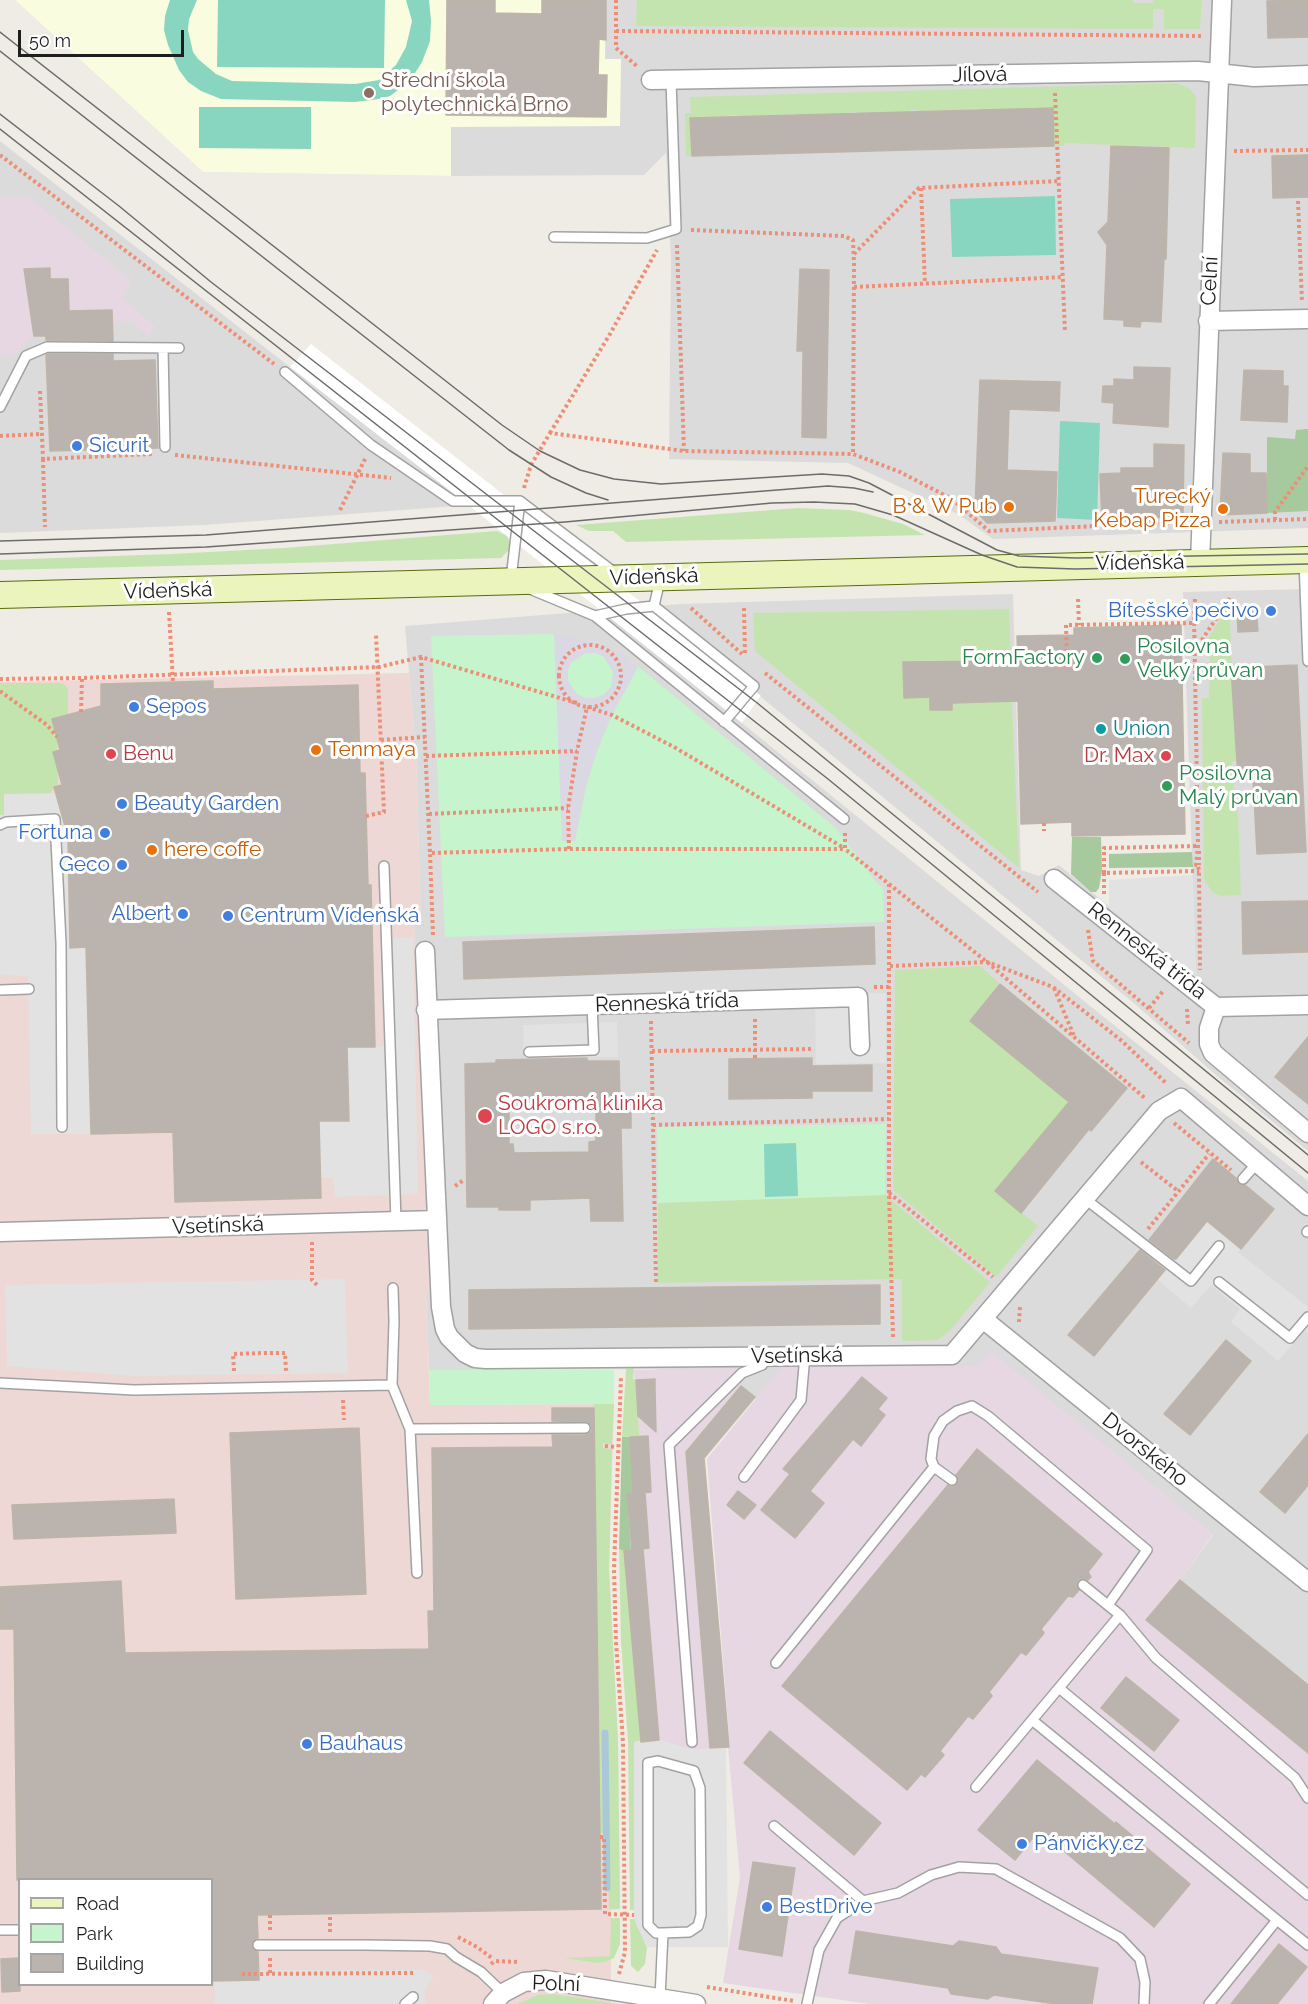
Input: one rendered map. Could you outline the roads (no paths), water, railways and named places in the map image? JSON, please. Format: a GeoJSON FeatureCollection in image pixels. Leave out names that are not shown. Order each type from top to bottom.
{"type":"FeatureCollection","features":[{"type":"Feature","properties":{"kind":"main road","name":"Vídeňská"},"geometry":{"type":"LineString","coordinates":[[0,596],[1306,560]]}},
{"type":"Feature","properties":{"kind":"street","name":"Celní"},"geometry":{"type":"LineString","coordinates":[[1200,562],[1221,73],[1222,0]]}},
{"type":"Feature","properties":{"kind":"street","name":"Jílová"},"geometry":{"type":"LineString","coordinates":[[651,80],[1198,71],[1254,77],[1308,75]]}},
{"type":"Feature","properties":{"kind":"street"},"geometry":{"type":"LineString","coordinates":[[1209,321],[1308,319]]}},
{"type":"Feature","properties":{"kind":"street","name":"Renneská třída"},"geometry":{"type":"LineString","coordinates":[[1054,879],[1191,995],[1216,1007],[1209,1028],[1209,1044],[1213,1053],[1308,1133]]}},
{"type":"Feature","properties":{"kind":"street","name":"Vsetínská"},"geometry":{"type":"LineString","coordinates":[[429,948],[426,1010],[441,1307],[445,1329],[455,1345],[475,1358],[952,1355],[1084,1198],[1181,1098],[1257,1163]]}},
{"type":"Feature","properties":{"kind":"street","name":"Renneská třída"},"geometry":{"type":"LineString","coordinates":[[426,1010],[858,997],[860,1046]]}},
{"type":"Feature","properties":{"kind":"street"},"geometry":{"type":"LineString","coordinates":[[1216,1007],[1308,1005]]}},
{"type":"Feature","properties":{"kind":"street"},"geometry":{"type":"LineString","coordinates":[[1257,1163],[1308,1206]]}},
{"type":"Feature","properties":{"kind":"street","name":"Vsetínská"},"geometry":{"type":"LineString","coordinates":[[0,1232],[437,1220]]}},
{"type":"Feature","properties":{"kind":"street","name":"Dvorského"},"geometry":{"type":"LineString","coordinates":[[983,1319],[1308,1582]]}},
{"type":"Feature","properties":{"kind":"street","name":"Polní"},"geometry":{"type":"LineString","coordinates":[[498,1999],[524,1982],[546,1980],[696,2004]]}},
{"type":"Feature","properties":{"kind":"lane"},"geometry":{"type":"LineString","coordinates":[[554,237],[647,238],[676,229],[670,80]]}},
{"type":"Feature","properties":{"kind":"lane"},"geometry":{"type":"LineString","coordinates":[[0,407],[26,356],[47,347],[179,348]]}},
{"type":"Feature","properties":{"kind":"lane"},"geometry":{"type":"LineString","coordinates":[[163,348],[165,451]]}},
{"type":"Feature","properties":{"kind":"lane"},"geometry":{"type":"LineString","coordinates":[[285,372],[371,445],[453,501],[520,501],[621,578]]}},
{"type":"Feature","properties":{"kind":"lane"},"geometry":{"type":"LineString","coordinates":[[520,501],[511,581],[596,616],[844,819]]}},
{"type":"Feature","properties":{"kind":"lane"},"geometry":{"type":"LineString","coordinates":[[1306,560],[1308,661]]}},
{"type":"Feature","properties":{"kind":"lane"},"geometry":{"type":"LineString","coordinates":[[654,606],[661,577]]}},
{"type":"Feature","properties":{"kind":"lane"},"geometry":{"type":"LineString","coordinates":[[596,616],[654,606],[754,686],[724,722]]}},
{"type":"Feature","properties":{"kind":"lane"},"geometry":{"type":"LineString","coordinates":[[0,825],[6,822],[55,819],[62,943],[62,1127]]}},
{"type":"Feature","properties":{"kind":"lane"},"geometry":{"type":"LineString","coordinates":[[384,866],[396,1221]]}},
{"type":"Feature","properties":{"kind":"lane"},"geometry":{"type":"LineString","coordinates":[[0,990],[29,989]]}},
{"type":"Feature","properties":{"kind":"lane"},"geometry":{"type":"LineString","coordinates":[[529,1052],[594,1050],[592,1005]]}},
{"type":"Feature","properties":{"kind":"lane"},"geometry":{"type":"LineString","coordinates":[[1243,1179],[1257,1163]]}},
{"type":"Feature","properties":{"kind":"lane"},"geometry":{"type":"LineString","coordinates":[[1084,1198],[1191,1281],[1219,1246]]}},
{"type":"Feature","properties":{"kind":"lane"},"geometry":{"type":"LineString","coordinates":[[1219,1282],[1290,1338],[1308,1317]]}},
{"type":"Feature","properties":{"kind":"lane"},"geometry":{"type":"LineString","coordinates":[[393,1288],[392,1385],[410,1429],[417,1573]]}},
{"type":"Feature","properties":{"kind":"lane"},"geometry":{"type":"LineString","coordinates":[[744,1477],[801,1400],[805,1355]]}},
{"type":"Feature","properties":{"kind":"lane"},"geometry":{"type":"LineString","coordinates":[[692,1742],[669,1445],[742,1373],[762,1365],[762,1356]]}},
{"type":"Feature","properties":{"kind":"lane"},"geometry":{"type":"LineString","coordinates":[[0,1383],[134,1390],[392,1385]]}},
{"type":"Feature","properties":{"kind":"lane"},"geometry":{"type":"LineString","coordinates":[[952,1480],[934,1467],[931,1459],[933,1436],[944,1421],[957,1411],[972,1406],[988,1416],[1147,1550],[1108,1605]]}},
{"type":"Feature","properties":{"kind":"lane"},"geometry":{"type":"LineString","coordinates":[[410,1429],[585,1428]]}},
{"type":"Feature","properties":{"kind":"lane"},"geometry":{"type":"LineString","coordinates":[[776,1663],[934,1467]]}},
{"type":"Feature","properties":{"kind":"lane"},"geometry":{"type":"LineString","coordinates":[[1083,1585],[1120,1615],[1156,1658],[1295,1778],[1308,1798]]}},
{"type":"Feature","properties":{"kind":"lane"},"geometry":{"type":"LineString","coordinates":[[976,1787],[1120,1615]]}},
{"type":"Feature","properties":{"kind":"lane"},"geometry":{"type":"LineString","coordinates":[[1059,1688],[1308,1895]]}},
{"type":"Feature","properties":{"kind":"lane"},"geometry":{"type":"LineString","coordinates":[[1032,1720],[1308,1945]]}},
{"type":"Feature","properties":{"kind":"lane"},"geometry":{"type":"LineString","coordinates":[[658,1761],[694,1771],[700,1788],[701,1915],[698,1926],[689,1932],[663,1933],[656,1933],[648,1925],[648,1763],[658,1761]]}},
{"type":"Feature","properties":{"kind":"lane"},"geometry":{"type":"LineString","coordinates":[[774,1826],[863,1901]]}},
{"type":"Feature","properties":{"kind":"lane"},"geometry":{"type":"LineString","coordinates":[[807,2004],[819,1950],[837,1918],[863,1901],[898,1893],[931,1875],[959,1867],[996,1869],[1120,1938],[1140,1959],[1145,1982],[1144,2004]]}},
{"type":"Feature","properties":{"kind":"lane"},"geometry":{"type":"LineString","coordinates":[[1209,2004],[1277,1920]]}},
{"type":"Feature","properties":{"kind":"lane"},"geometry":{"type":"LineString","coordinates":[[0,1930],[18,1930]]}},
{"type":"Feature","properties":{"kind":"lane"},"geometry":{"type":"LineString","coordinates":[[660,1998],[663,1933]]}},
{"type":"Feature","properties":{"kind":"lane"},"geometry":{"type":"LineString","coordinates":[[258,1945],[430,1946],[447,1949],[481,1972],[498,1999]]}},
{"type":"Feature","properties":{"kind":"lane"},"geometry":{"type":"LineString","coordinates":[[405,2004],[413,1997]]}},
{"type":"Feature","properties":{"kind":"waterway"},"geometry":{"type":"LineString","coordinates":[[605,1733],[607,1888]]}},
{"type":"Feature","properties":{"kind":"tram line"},"geometry":{"type":"LineString","coordinates":[[0,32],[502,425],[540,451],[580,470],[614,479],[661,484],[822,474],[849,476],[869,483],[997,550],[1019,556],[1076,558],[1308,554]]}},
{"type":"Feature","properties":{"kind":"tram line"},"geometry":{"type":"LineString","coordinates":[[0,51],[509,450],[551,477],[608,500]]}},
{"type":"Feature","properties":{"kind":"tram line"},"geometry":{"type":"LineString","coordinates":[[0,114],[119,206],[211,282],[756,702],[1308,1155]]}},
{"type":"Feature","properties":{"kind":"tram line"},"geometry":{"type":"LineString","coordinates":[[0,129],[828,779],[1308,1173]]}},
{"type":"Feature","properties":{"kind":"tram line"},"geometry":{"type":"LineString","coordinates":[[0,541],[206,535],[828,486],[873,492]]}},
{"type":"Feature","properties":{"kind":"tram line"},"geometry":{"type":"LineString","coordinates":[[0,554],[206,547],[565,522],[772,503],[814,502],[855,504],[893,515],[982,555],[1017,567],[1075,569],[1308,564]]}},
{"type":"Feature","properties":{"kind":"place","name":"Střední škola polytechnická Brno"},"geometry":{"type":"Point","coordinates":[369,93]}},
{"type":"Feature","properties":{"kind":"place","name":"Sicurit"},"geometry":{"type":"Point","coordinates":[77,446]}},
{"type":"Feature","properties":{"kind":"place","name":"B & W Pub"},"geometry":{"type":"Point","coordinates":[1009,507]}},
{"type":"Feature","properties":{"kind":"place","name":"Turecký Kebap Pizza"},"geometry":{"type":"Point","coordinates":[1223,509]}},
{"type":"Feature","properties":{"kind":"place","name":"Bítešské pečivo"},"geometry":{"type":"Point","coordinates":[1271,611]}},
{"type":"Feature","properties":{"kind":"place","name":"FormFactory"},"geometry":{"type":"Point","coordinates":[1097,658]}},
{"type":"Feature","properties":{"kind":"place","name":"Posilovna Velký průvan"},"geometry":{"type":"Point","coordinates":[1125,659]}},
{"type":"Feature","properties":{"kind":"place","name":"Sepos"},"geometry":{"type":"Point","coordinates":[134,707]}},
{"type":"Feature","properties":{"kind":"place","name":"Union"},"geometry":{"type":"Point","coordinates":[1101,729]}},
{"type":"Feature","properties":{"kind":"place","name":"Tenmaya"},"geometry":{"type":"Point","coordinates":[316,750]}},
{"type":"Feature","properties":{"kind":"place","name":"Benu"},"geometry":{"type":"Point","coordinates":[111,754]}},
{"type":"Feature","properties":{"kind":"place","name":"Dr. Max"},"geometry":{"type":"Point","coordinates":[1166,756]}},
{"type":"Feature","properties":{"kind":"place","name":"Posilovna Malý průvan"},"geometry":{"type":"Point","coordinates":[1167,786]}},
{"type":"Feature","properties":{"kind":"place","name":"Beauty Garden"},"geometry":{"type":"Point","coordinates":[122,804]}},
{"type":"Feature","properties":{"kind":"place","name":"Fortuna"},"geometry":{"type":"Point","coordinates":[105,833]}},
{"type":"Feature","properties":{"kind":"place","name":"here coffe"},"geometry":{"type":"Point","coordinates":[152,850]}},
{"type":"Feature","properties":{"kind":"place","name":"Geco"},"geometry":{"type":"Point","coordinates":[122,865]}},
{"type":"Feature","properties":{"kind":"place","name":"Albert"},"geometry":{"type":"Point","coordinates":[183,914]}},
{"type":"Feature","properties":{"kind":"place","name":"Centrum Vídeňská"},"geometry":{"type":"Point","coordinates":[228,916]}},
{"type":"Feature","properties":{"kind":"place","name":"Soukromá klinika LOGO s.r.o."},"geometry":{"type":"Point","coordinates":[485,1116]}},
{"type":"Feature","properties":{"kind":"place","name":"Bauhaus"},"geometry":{"type":"Point","coordinates":[307,1744]}},
{"type":"Feature","properties":{"kind":"place","name":"Pánvičky.cz"},"geometry":{"type":"Point","coordinates":[1022,1844]}},
{"type":"Feature","properties":{"kind":"place","name":"BestDrive"},"geometry":{"type":"Point","coordinates":[767,1907]}}]}
